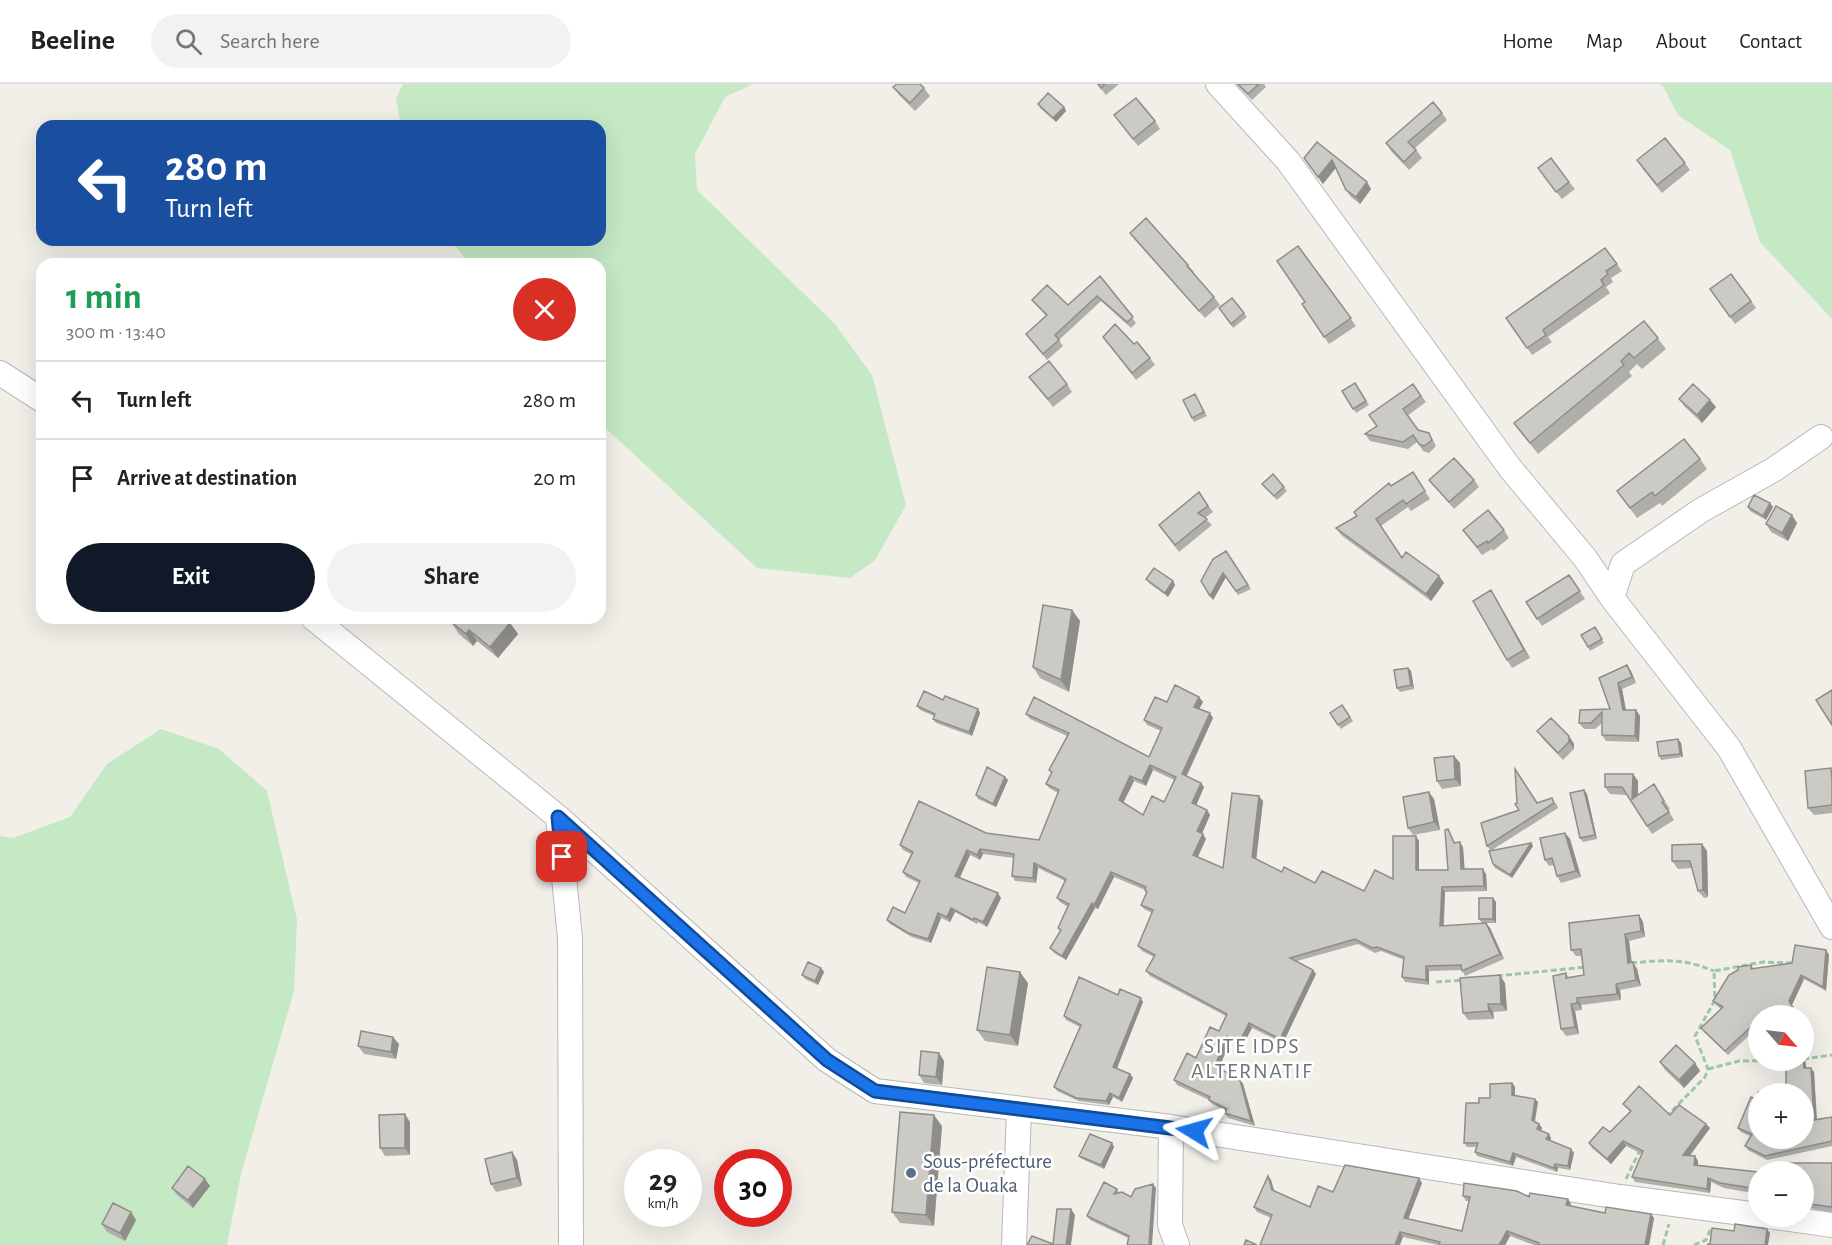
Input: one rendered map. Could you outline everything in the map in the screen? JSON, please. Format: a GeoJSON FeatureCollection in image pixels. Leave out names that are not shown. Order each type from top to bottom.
{"type":"FeatureCollection","features":[{"type":"Feature","properties":{"kind":"street"},"geometry":{"type":"LineString","coordinates":[[1218,84],[1288,161],[1510,468],[1585,558],[1612,598],[1729,748],[1832,927]]}},
{"type":"Feature","properties":{"kind":"street"},"geometry":{"type":"LineString","coordinates":[[0,373],[36,395]]}},
{"type":"Feature","properties":{"kind":"street"},"geometry":{"type":"LineString","coordinates":[[1612,598],[1623,564],[1700,511],[1773,470],[1821,437]]}},
{"type":"Feature","properties":{"kind":"street"},"geometry":{"type":"LineString","coordinates":[[320,624],[558,817],[827,1060],[851,1078],[875,1091],[1171,1127],[1620,1197],[1748,1214]]}},
{"type":"Feature","properties":{"kind":"street"},"geometry":{"type":"LineString","coordinates":[[558,817],[570,938],[571,1245]]}},
{"type":"Feature","properties":{"kind":"street"},"geometry":{"type":"LineString","coordinates":[[1014,1245],[1019,1110]]}},
{"type":"Feature","properties":{"kind":"street"},"geometry":{"type":"LineString","coordinates":[[1171,1127],[1170,1225],[1177,1245]]}},
{"type":"Feature","properties":{"kind":"street"},"geometry":{"type":"LineString","coordinates":[[1814,1222],[1832,1225]]}},
{"type":"Feature","properties":{"kind":"path"},"geometry":{"type":"LineString","coordinates":[[1620,964],[1666,959],[1692,962],[1714,971],[1763,962],[1795,963]]}},
{"type":"Feature","properties":{"kind":"path"},"geometry":{"type":"LineString","coordinates":[[1493,977],[1597,966]]}},
{"type":"Feature","properties":{"kind":"path"},"geometry":{"type":"LineString","coordinates":[[1659,1124],[1705,1077],[1708,1069],[1695,1036],[1715,1000],[1714,971]]}},
{"type":"Feature","properties":{"kind":"path"},"geometry":{"type":"LineString","coordinates":[[1436,982],[1470,979]]}},
{"type":"Feature","properties":{"kind":"path"},"geometry":{"type":"LineString","coordinates":[[1814,1057],[1832,1055]]}},
{"type":"Feature","properties":{"kind":"path"},"geometry":{"type":"LineString","coordinates":[[1708,1069],[1748,1061]]}},
{"type":"Feature","properties":{"kind":"path"},"geometry":{"type":"LineString","coordinates":[[1620,1197],[1630,1166],[1646,1141]]}},
{"type":"Feature","properties":{"kind":"green space"},"geometry":{"type":"Polygon","coordinates":[[[403,84],[753,84],[725,97],[695,154],[697,190],[835,324],[872,375],[906,505],[875,560],[850,578],[757,568],[606,429],[606,258],[464,258],[456,246],[606,246],[606,120],[400,120],[396,98],[403,84]]]}},
{"type":"Feature","properties":{"kind":"green space"},"geometry":{"type":"Polygon","coordinates":[[[1659,84],[1832,84],[1832,319],[1760,242],[1730,150],[1678,115],[1663,86],[1659,84]]]}},
{"type":"Feature","properties":{"kind":"green space"},"geometry":{"type":"Polygon","coordinates":[[[161,729],[219,749],[267,791],[297,920],[294,991],[241,1174],[227,1245],[0,1245],[0,836],[13,838],[70,817],[107,764],[161,729]]]}},
{"type":"Feature","properties":{"kind":"building"},"geometry":{"type":"Polygon","coordinates":[[[897,84],[920,84],[924,88],[910,103],[893,87],[897,84]]]}},
{"type":"Feature","properties":{"kind":"building"},"geometry":{"type":"Polygon","coordinates":[[[1238,84],[1259,84],[1248,94],[1238,84]]]}},
{"type":"Feature","properties":{"kind":"building"},"geometry":{"type":"Polygon","coordinates":[[[1048,93],[1064,107],[1053,118],[1038,104],[1048,93]]]}},
{"type":"Feature","properties":{"kind":"building"},"geometry":{"type":"Polygon","coordinates":[[[1136,98],[1155,121],[1133,139],[1114,115],[1136,98]]]}},
{"type":"Feature","properties":{"kind":"building"},"geometry":{"type":"Polygon","coordinates":[[[1433,102],[1442,113],[1408,142],[1416,150],[1404,162],[1386,143],[1433,102]]]}},
{"type":"Feature","properties":{"kind":"building"},"geometry":{"type":"Polygon","coordinates":[[[1665,138],[1685,163],[1657,185],[1637,160],[1665,138]]]}},
{"type":"Feature","properties":{"kind":"building"},"geometry":{"type":"Polygon","coordinates":[[[1317,142],[1367,182],[1356,197],[1346,190],[1332,160],[1318,177],[1304,158],[1317,142]]]}},
{"type":"Feature","properties":{"kind":"building"},"geometry":{"type":"Polygon","coordinates":[[[1551,158],[1569,182],[1556,192],[1538,168],[1551,158]]]}},
{"type":"Feature","properties":{"kind":"building"},"geometry":{"type":"Polygon","coordinates":[[[1146,218],[1214,297],[1199,311],[1130,233],[1146,218]]]}},
{"type":"Feature","properties":{"kind":"building"},"geometry":{"type":"Polygon","coordinates":[[[1298,246],[1351,318],[1324,337],[1302,304],[1305,302],[1277,261],[1298,246]]]}},
{"type":"Feature","properties":{"kind":"building"},"geometry":{"type":"Polygon","coordinates":[[[1605,248],[1617,264],[1606,271],[1608,274],[1601,280],[1604,285],[1543,330],[1546,335],[1527,348],[1506,318],[1605,248]]]}},
{"type":"Feature","properties":{"kind":"building"},"geometry":{"type":"Polygon","coordinates":[[[1731,274],[1751,301],[1730,317],[1710,289],[1731,274]]]}},
{"type":"Feature","properties":{"kind":"building"},"geometry":{"type":"Polygon","coordinates":[[[1100,276],[1133,317],[1127,322],[1097,296],[1055,335],[1059,340],[1043,354],[1026,334],[1047,315],[1032,300],[1047,285],[1068,305],[1100,276]]]}},
{"type":"Feature","properties":{"kind":"building"},"geometry":{"type":"Polygon","coordinates":[[[1232,298],[1244,313],[1231,324],[1219,308],[1232,298]]]}},
{"type":"Feature","properties":{"kind":"building"},"geometry":{"type":"Polygon","coordinates":[[[1644,321],[1658,338],[1634,358],[1629,353],[1621,361],[1624,365],[1530,443],[1514,423],[1644,321]]]}},
{"type":"Feature","properties":{"kind":"building"},"geometry":{"type":"Polygon","coordinates":[[[1115,324],[1134,344],[1137,342],[1150,358],[1132,373],[1103,337],[1115,324]]]}},
{"type":"Feature","properties":{"kind":"building"},"geometry":{"type":"Polygon","coordinates":[[[1049,361],[1067,384],[1048,399],[1029,377],[1049,361]]]}},
{"type":"Feature","properties":{"kind":"building"},"geometry":{"type":"Polygon","coordinates":[[[1355,383],[1366,401],[1353,409],[1342,391],[1355,383]]]}},
{"type":"Feature","properties":{"kind":"building"},"geometry":{"type":"Polygon","coordinates":[[[1413,384],[1421,396],[1403,409],[1418,430],[1429,433],[1432,440],[1424,446],[1419,444],[1413,435],[1403,442],[1365,434],[1377,426],[1369,415],[1413,384]]]}},
{"type":"Feature","properties":{"kind":"building"},"geometry":{"type":"Polygon","coordinates":[[[1693,384],[1710,400],[1697,415],[1679,399],[1693,384]]]}},
{"type":"Feature","properties":{"kind":"building"},"geometry":{"type":"Polygon","coordinates":[[[1195,394],[1204,412],[1192,418],[1183,400],[1195,394]]]}},
{"type":"Feature","properties":{"kind":"building"},"geometry":{"type":"Polygon","coordinates":[[[1684,439],[1700,459],[1655,496],[1652,492],[1630,508],[1617,491],[1684,439]]]}},
{"type":"Feature","properties":{"kind":"building"},"geometry":{"type":"Polygon","coordinates":[[[1454,458],[1474,480],[1449,502],[1429,480],[1454,458]]]}},
{"type":"Feature","properties":{"kind":"building"},"geometry":{"type":"Polygon","coordinates":[[[1413,472],[1425,491],[1406,504],[1403,500],[1376,519],[1402,558],[1406,552],[1439,576],[1426,594],[1336,528],[1357,516],[1354,512],[1389,483],[1391,486],[1413,472]]]}},
{"type":"Feature","properties":{"kind":"building"},"geometry":{"type":"Polygon","coordinates":[[[1273,474],[1284,487],[1274,496],[1262,484],[1273,474]]]}},
{"type":"Feature","properties":{"kind":"building"},"geometry":{"type":"Polygon","coordinates":[[[1199,492],[1208,506],[1198,513],[1207,519],[1175,545],[1159,525],[1199,492]]]}},
{"type":"Feature","properties":{"kind":"building"},"geometry":{"type":"Polygon","coordinates":[[[1754,495],[1770,503],[1763,516],[1748,507],[1754,495]]]}},
{"type":"Feature","properties":{"kind":"building"},"geometry":{"type":"Polygon","coordinates":[[[1776,506],[1792,515],[1782,533],[1766,524],[1776,506]]]}},
{"type":"Feature","properties":{"kind":"building"},"geometry":{"type":"Polygon","coordinates":[[[1488,510],[1504,530],[1488,543],[1487,541],[1477,547],[1463,530],[1488,510]]]}},
{"type":"Feature","properties":{"kind":"building"},"geometry":{"type":"Polygon","coordinates":[[[1226,551],[1248,585],[1236,591],[1223,573],[1210,596],[1201,581],[1213,559],[1226,551]]]}},
{"type":"Feature","properties":{"kind":"building"},"geometry":{"type":"Polygon","coordinates":[[[1154,568],[1173,581],[1165,593],[1146,579],[1154,568]]]}},
{"type":"Feature","properties":{"kind":"building"},"geometry":{"type":"Polygon","coordinates":[[[1569,575],[1580,591],[1537,619],[1526,602],[1569,575]]]}},
{"type":"Feature","properties":{"kind":"building"},"geometry":{"type":"Polygon","coordinates":[[[1491,590],[1524,650],[1507,660],[1473,601],[1491,590]]]}},
{"type":"Feature","properties":{"kind":"building"},"geometry":{"type":"Polygon","coordinates":[[[1043,605],[1072,610],[1061,680],[1033,667],[1043,605]]]}},
{"type":"Feature","properties":{"kind":"building"},"geometry":{"type":"Polygon","coordinates":[[[454,624],[509,624],[490,647],[469,630],[466,634],[454,624]]]}},
{"type":"Feature","properties":{"kind":"building"},"geometry":{"type":"Polygon","coordinates":[[[1595,627],[1602,639],[1588,647],[1581,635],[1595,627]]]}},
{"type":"Feature","properties":{"kind":"building"},"geometry":{"type":"Polygon","coordinates":[[[1627,665],[1632,677],[1618,683],[1623,710],[1636,710],[1635,736],[1602,735],[1602,712],[1591,723],[1579,723],[1580,710],[1610,709],[1599,678],[1627,665]]]}},
{"type":"Feature","properties":{"kind":"building"},"geometry":{"type":"Polygon","coordinates":[[[1408,668],[1411,685],[1397,688],[1394,670],[1408,668]]]}},
{"type":"Feature","properties":{"kind":"building"},"geometry":{"type":"Polygon","coordinates":[[[1175,685],[1199,697],[1194,707],[1210,713],[1182,774],[1201,783],[1192,803],[1207,810],[1197,831],[1203,834],[1193,855],[1223,868],[1232,793],[1259,796],[1252,857],[1282,872],[1284,867],[1315,883],[1322,871],[1364,891],[1375,870],[1393,879],[1393,836],[1416,836],[1416,870],[1448,870],[1445,830],[1448,829],[1454,843],[1460,842],[1461,869],[1483,869],[1484,886],[1442,887],[1440,926],[1486,923],[1500,954],[1462,971],[1461,965],[1426,966],[1426,980],[1402,977],[1404,957],[1377,947],[1372,948],[1355,939],[1290,958],[1313,970],[1280,1039],[1249,1023],[1239,1043],[1227,1036],[1215,1066],[1240,1080],[1251,1121],[1224,1113],[1227,1109],[1209,1100],[1210,1097],[1174,1080],[1187,1053],[1196,1058],[1210,1027],[1219,1031],[1227,1014],[1146,971],[1155,955],[1138,946],[1153,910],[1141,905],[1147,892],[1146,887],[1111,872],[1094,905],[1092,903],[1062,956],[1050,948],[1061,930],[1058,928],[1069,904],[1057,898],[1066,879],[1034,863],[1033,878],[1012,876],[1014,854],[980,849],[977,855],[967,850],[955,876],[998,893],[983,922],[974,918],[973,920],[951,908],[947,917],[938,913],[928,939],[908,933],[887,920],[893,907],[905,913],[920,881],[903,872],[913,852],[900,845],[919,801],[986,833],[1039,840],[1059,790],[1046,784],[1052,772],[1049,770],[1069,733],[1026,714],[1034,697],[1149,757],[1162,728],[1144,720],[1155,697],[1167,702],[1175,685]],[[1150,765],[1142,781],[1130,776],[1119,800],[1143,815],[1152,796],[1164,802],[1176,777],[1150,765]]]}},
{"type":"Feature","properties":{"kind":"building"},"geometry":{"type":"Polygon","coordinates":[[[1832,690],[1832,725],[1816,700],[1832,690]]]}},
{"type":"Feature","properties":{"kind":"building"},"geometry":{"type":"Polygon","coordinates":[[[924,691],[943,700],[945,696],[978,709],[969,732],[933,719],[935,714],[917,706],[924,691]]]}},
{"type":"Feature","properties":{"kind":"building"},"geometry":{"type":"Polygon","coordinates":[[[1342,705],[1350,717],[1338,725],[1330,713],[1342,705]]]}},
{"type":"Feature","properties":{"kind":"building"},"geometry":{"type":"Polygon","coordinates":[[[1551,718],[1569,736],[1569,742],[1558,753],[1537,731],[1551,718]]]}},
{"type":"Feature","properties":{"kind":"building"},"geometry":{"type":"Polygon","coordinates":[[[1678,739],[1680,754],[1659,756],[1657,742],[1678,739]]]}},
{"type":"Feature","properties":{"kind":"building"},"geometry":{"type":"Polygon","coordinates":[[[1454,756],[1455,779],[1437,781],[1434,758],[1454,756]]]}},
{"type":"Feature","properties":{"kind":"building"},"geometry":{"type":"Polygon","coordinates":[[[987,767],[1005,777],[993,804],[976,795],[987,767]]]}},
{"type":"Feature","properties":{"kind":"building"},"geometry":{"type":"Polygon","coordinates":[[[1831,768],[1832,805],[1808,808],[1805,771],[1831,768]]]}},
{"type":"Feature","properties":{"kind":"building"},"geometry":{"type":"Polygon","coordinates":[[[1515,769],[1537,803],[1552,798],[1554,803],[1487,846],[1481,823],[1519,810],[1515,804],[1517,803],[1515,769]]]}},
{"type":"Feature","properties":{"kind":"building"},"geometry":{"type":"Polygon","coordinates":[[[1605,774],[1633,774],[1632,799],[1654,784],[1669,812],[1647,826],[1622,787],[1605,787],[1605,774]]]}},
{"type":"Feature","properties":{"kind":"building"},"geometry":{"type":"Polygon","coordinates":[[[1584,790],[1595,835],[1580,838],[1570,793],[1584,790]]]}},
{"type":"Feature","properties":{"kind":"building"},"geometry":{"type":"Polygon","coordinates":[[[1429,792],[1434,822],[1408,828],[1403,797],[1429,792]]]}},
{"type":"Feature","properties":{"kind":"building"},"geometry":{"type":"Polygon","coordinates":[[[1565,833],[1576,871],[1557,876],[1552,858],[1545,860],[1540,838],[1565,833]]]}},
{"type":"Feature","properties":{"kind":"building"},"geometry":{"type":"Polygon","coordinates":[[[1531,843],[1510,875],[1493,864],[1489,851],[1531,843]]]}},
{"type":"Feature","properties":{"kind":"building"},"geometry":{"type":"Polygon","coordinates":[[[1702,844],[1703,890],[1698,891],[1690,861],[1672,861],[1672,845],[1702,844]]]}},
{"type":"Feature","properties":{"kind":"building"},"geometry":{"type":"Polygon","coordinates":[[[1479,898],[1493,898],[1493,919],[1479,919],[1479,898]]]}},
{"type":"Feature","properties":{"kind":"building"},"geometry":{"type":"Polygon","coordinates":[[[1639,915],[1641,931],[1625,934],[1628,963],[1633,962],[1636,980],[1616,984],[1617,994],[1577,998],[1577,1003],[1571,1004],[1575,1027],[1561,1029],[1553,976],[1566,973],[1566,978],[1584,975],[1581,949],[1571,950],[1569,923],[1639,915]]]}},
{"type":"Feature","properties":{"kind":"building"},"geometry":{"type":"Polygon","coordinates":[[[1795,945],[1826,950],[1823,987],[1801,975],[1789,1001],[1791,1005],[1748,1005],[1748,1030],[1725,1051],[1701,1028],[1723,1007],[1713,1001],[1729,975],[1738,970],[1738,967],[1751,965],[1751,969],[1792,963],[1795,945]]]}},
{"type":"Feature","properties":{"kind":"building"},"geometry":{"type":"Polygon","coordinates":[[[808,962],[821,968],[815,981],[802,975],[808,962]]]}},
{"type":"Feature","properties":{"kind":"building"},"geometry":{"type":"Polygon","coordinates":[[[987,967],[1020,972],[1010,1035],[977,1030],[987,967]]]}},
{"type":"Feature","properties":{"kind":"building"},"geometry":{"type":"Polygon","coordinates":[[[1500,975],[1501,1004],[1488,1004],[1489,1011],[1463,1013],[1460,978],[1500,975]]]}},
{"type":"Feature","properties":{"kind":"building"},"geometry":{"type":"Polygon","coordinates":[[[1079,977],[1118,995],[1120,989],[1141,998],[1113,1067],[1130,1074],[1119,1098],[1110,1093],[1106,1101],[1076,1098],[1054,1087],[1081,1025],[1064,1016],[1079,977]]]}},
{"type":"Feature","properties":{"kind":"building"},"geometry":{"type":"Polygon","coordinates":[[[361,1031],[393,1037],[391,1052],[358,1046],[361,1031]]]}},
{"type":"Feature","properties":{"kind":"building"},"geometry":{"type":"Polygon","coordinates":[[[1676,1045],[1695,1063],[1679,1080],[1660,1062],[1676,1045]]]}},
{"type":"Feature","properties":{"kind":"building"},"geometry":{"type":"Polygon","coordinates":[[[921,1051],[939,1053],[936,1077],[919,1075],[921,1051]]]}},
{"type":"Feature","properties":{"kind":"building"},"geometry":{"type":"Polygon","coordinates":[[[1786,1071],[1811,1071],[1812,1083],[1786,1083],[1786,1071]]]}},
{"type":"Feature","properties":{"kind":"building"},"geometry":{"type":"Polygon","coordinates":[[[1512,1083],[1512,1095],[1535,1099],[1532,1120],[1539,1124],[1537,1129],[1549,1134],[1546,1139],[1571,1149],[1568,1166],[1555,1164],[1554,1168],[1513,1153],[1510,1162],[1475,1152],[1478,1143],[1464,1143],[1466,1103],[1479,1103],[1479,1098],[1490,1098],[1490,1084],[1512,1083]]]}},
{"type":"Feature","properties":{"kind":"building"},"geometry":{"type":"Polygon","coordinates":[[[1639,1086],[1670,1115],[1679,1105],[1706,1124],[1683,1155],[1695,1156],[1694,1165],[1748,1171],[1748,1187],[1720,1183],[1708,1178],[1707,1189],[1632,1177],[1643,1151],[1623,1141],[1607,1159],[1589,1143],[1603,1127],[1610,1132],[1631,1111],[1623,1104],[1639,1086]]]}},
{"type":"Feature","properties":{"kind":"building"},"geometry":{"type":"Polygon","coordinates":[[[1748,1104],[1748,1132],[1738,1128],[1748,1104]]]}},
{"type":"Feature","properties":{"kind":"building"},"geometry":{"type":"Polygon","coordinates":[[[900,1112],[934,1115],[926,1215],[892,1212],[900,1112]]]}},
{"type":"Feature","properties":{"kind":"building"},"geometry":{"type":"Polygon","coordinates":[[[405,1114],[405,1148],[380,1148],[379,1115],[405,1114]]]}},
{"type":"Feature","properties":{"kind":"building"},"geometry":{"type":"Polygon","coordinates":[[[1832,1117],[1832,1141],[1814,1145],[1814,1120],[1832,1117]]]}},
{"type":"Feature","properties":{"kind":"building"},"geometry":{"type":"Polygon","coordinates":[[[1090,1134],[1112,1143],[1101,1165],[1079,1156],[1090,1134]]]}},
{"type":"Feature","properties":{"kind":"building"},"geometry":{"type":"Polygon","coordinates":[[[1751,1149],[1796,1149],[1765,1156],[1751,1149]]]}},
{"type":"Feature","properties":{"kind":"building"},"geometry":{"type":"Polygon","coordinates":[[[512,1152],[517,1178],[491,1184],[485,1159],[512,1152]]]}},
{"type":"Feature","properties":{"kind":"building"},"geometry":{"type":"Polygon","coordinates":[[[1814,1163],[1832,1163],[1832,1207],[1814,1205],[1814,1163]]]}},
{"type":"Feature","properties":{"kind":"building"},"geometry":{"type":"Polygon","coordinates":[[[1345,1165],[1419,1178],[1404,1218],[1462,1231],[1470,1197],[1463,1196],[1464,1183],[1517,1191],[1529,1197],[1530,1193],[1568,1199],[1566,1205],[1605,1213],[1606,1207],[1651,1214],[1645,1245],[1538,1245],[1539,1243],[1507,1231],[1499,1245],[1439,1245],[1440,1242],[1400,1232],[1395,1245],[1260,1245],[1272,1215],[1254,1207],[1268,1176],[1272,1190],[1310,1207],[1318,1186],[1333,1192],[1345,1165]]]}},
{"type":"Feature","properties":{"kind":"building"},"geometry":{"type":"Polygon","coordinates":[[[188,1166],[205,1179],[188,1200],[172,1188],[188,1166]]]}},
{"type":"Feature","properties":{"kind":"building"},"geometry":{"type":"Polygon","coordinates":[[[1104,1182],[1117,1189],[1114,1194],[1122,1192],[1131,1197],[1135,1189],[1153,1184],[1149,1245],[1127,1245],[1129,1236],[1087,1216],[1104,1182]]]}},
{"type":"Feature","properties":{"kind":"building"},"geometry":{"type":"Polygon","coordinates":[[[113,1203],[131,1212],[120,1233],[102,1224],[113,1203]]]}},
{"type":"Feature","properties":{"kind":"building"},"geometry":{"type":"Polygon","coordinates":[[[1057,1209],[1071,1209],[1066,1245],[1027,1245],[1032,1236],[1053,1244],[1057,1209]]]}},
{"type":"Feature","properties":{"kind":"building"},"geometry":{"type":"Polygon","coordinates":[[[1735,1224],[1767,1229],[1765,1245],[1708,1245],[1712,1228],[1734,1231],[1735,1224]]]}},
{"type":"Feature","properties":{"kind":"building"},"geometry":{"type":"Polygon","coordinates":[[[1246,1240],[1257,1245],[1244,1245],[1246,1240]]]}},
{"type":"Feature","properties":{"kind":"place","name":"Sous-préfecture de la Ouaka"},"geometry":{"type":"Point","coordinates":[911,1173]}},
{"type":"Feature","properties":{"kind":"district","name":"SITE IDPS ALTERNATIF"},"geometry":{"type":"Point","coordinates":[1252,1058]}},
{"type":"Feature","properties":{"kind":"route"},"geometry":{"type":"LineString","coordinates":[[562,857],[558,817],[827,1060],[851,1078],[875,1091],[1194,1131]]}}]}
